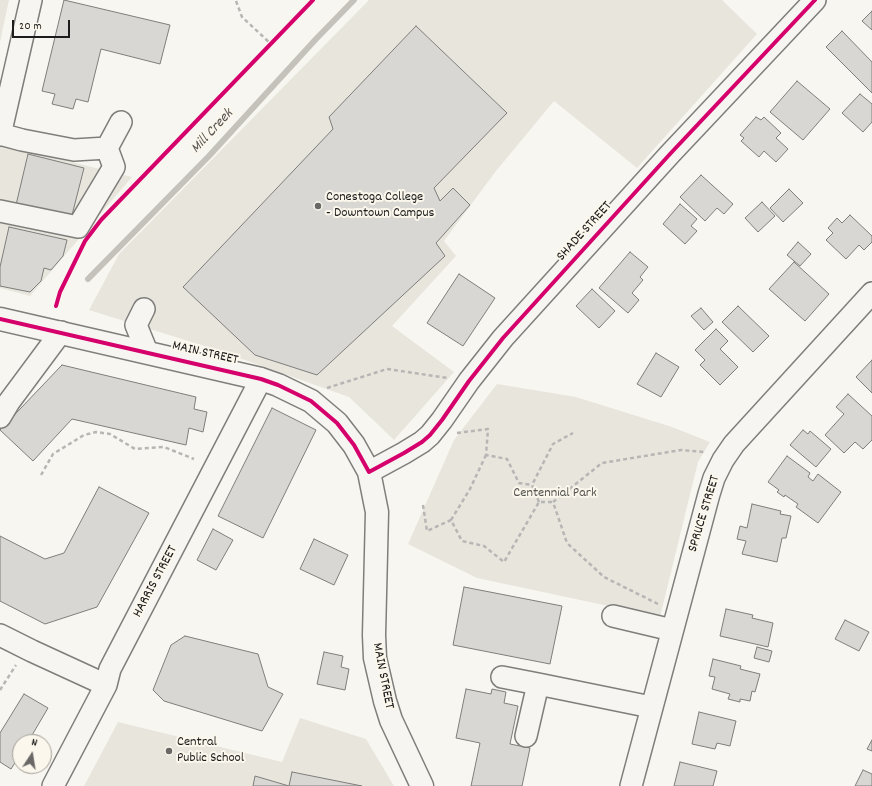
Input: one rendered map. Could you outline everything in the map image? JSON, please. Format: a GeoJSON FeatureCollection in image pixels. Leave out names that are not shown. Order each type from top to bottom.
{"type":"FeatureCollection","features":[{"type":"Feature","properties":{"kind":"main road","name":"MAIN STREET"},"geometry":{"type":"LineString","coordinates":[[0,319],[147,352],[278,384],[311,401],[337,423],[354,445],[369,472],[377,512],[374,634],[375,658],[391,720],[422,786]]}},
{"type":"Feature","properties":{"kind":"street"},"geometry":{"type":"LineString","coordinates":[[31,0],[1,130],[22,140],[74,150],[107,148]]}},
{"type":"Feature","properties":{"kind":"street","name":"SHADE STREET"},"geometry":{"type":"LineString","coordinates":[[369,472],[422,442],[442,420],[469,381],[503,338],[670,154],[816,0]]}},
{"type":"Feature","properties":{"kind":"street"},"geometry":{"type":"LineString","coordinates":[[0,211],[78,227],[114,167],[107,148],[121,122]]}},
{"type":"Feature","properties":{"kind":"street","name":"SPRUCE STREET"},"geometry":{"type":"LineString","coordinates":[[630,786],[714,478],[723,460],[734,444],[872,293]]}},
{"type":"Feature","properties":{"kind":"street"},"geometry":{"type":"LineString","coordinates":[[144,308],[136,325],[147,352]]}},
{"type":"Feature","properties":{"kind":"street"},"geometry":{"type":"LineString","coordinates":[[0,417],[9,402],[61,332]]}},
{"type":"Feature","properties":{"kind":"street","name":"HARRIS STREET"},"geometry":{"type":"LineString","coordinates":[[53,786],[106,685],[110,669],[261,379]]}},
{"type":"Feature","properties":{"kind":"street"},"geometry":{"type":"LineString","coordinates":[[613,616],[672,630]]}},
{"type":"Feature","properties":{"kind":"street"},"geometry":{"type":"LineString","coordinates":[[0,635],[106,685]]}},
{"type":"Feature","properties":{"kind":"street"},"geometry":{"type":"LineString","coordinates":[[502,677],[651,707]]}},
{"type":"Feature","properties":{"kind":"street"},"geometry":{"type":"LineString","coordinates":[[526,736],[538,684]]}},
{"type":"Feature","properties":{"kind":"path"},"geometry":{"type":"LineString","coordinates":[[236,1],[242,17],[271,44]]}},
{"type":"Feature","properties":{"kind":"path"},"geometry":{"type":"LineString","coordinates":[[311,401],[324,389],[387,369],[469,381]]}},
{"type":"Feature","properties":{"kind":"path"},"geometry":{"type":"LineString","coordinates":[[423,505],[427,530],[451,520],[470,489],[486,455],[488,430],[456,433]]}},
{"type":"Feature","properties":{"kind":"path"},"geometry":{"type":"LineString","coordinates":[[41,475],[53,454],[84,435],[96,432],[110,434],[135,449],[164,447],[194,459]]}},
{"type":"Feature","properties":{"kind":"path"},"geometry":{"type":"LineString","coordinates":[[539,502],[532,485],[553,444],[573,433]]}},
{"type":"Feature","properties":{"kind":"path"},"geometry":{"type":"LineString","coordinates":[[539,502],[553,502],[602,463],[681,450],[706,453]]}},
{"type":"Feature","properties":{"kind":"path"},"geometry":{"type":"LineString","coordinates":[[486,455],[507,459],[519,483],[532,485]]}},
{"type":"Feature","properties":{"kind":"path"},"geometry":{"type":"LineString","coordinates":[[451,520],[462,540],[484,546],[504,562],[539,502]]}},
{"type":"Feature","properties":{"kind":"path"},"geometry":{"type":"LineString","coordinates":[[553,502],[568,542],[604,577],[661,605]]}},
{"type":"Feature","properties":{"kind":"path"},"geometry":{"type":"LineString","coordinates":[[0,690],[16,665]]}},
{"type":"Feature","properties":{"kind":"shaded area"},"geometry":{"type":"Polygon","coordinates":[[[0,0],[9,0],[0,42],[0,0]]]}},
{"type":"Feature","properties":{"kind":"shaded area","name":"Conestoga College - Downtown Campus"},"geometry":{"type":"Polygon","coordinates":[[[369,0],[722,0],[757,34],[637,168],[554,101],[496,171],[444,241],[456,256],[392,326],[454,372],[394,440],[349,397],[214,349],[89,310],[119,254],[369,0]]]}},
{"type":"Feature","properties":{"kind":"shaded area"},"geometry":{"type":"Polygon","coordinates":[[[0,144],[132,177],[30,296],[0,288],[0,144]]]}},
{"type":"Feature","properties":{"kind":"shaded area","name":"Centennial Park"},"geometry":{"type":"Polygon","coordinates":[[[497,384],[576,397],[672,427],[710,442],[698,462],[660,617],[477,578],[408,544],[454,440],[497,384]]]}},
{"type":"Feature","properties":{"kind":"shaded area","name":"Central Public School"},"geometry":{"type":"Polygon","coordinates":[[[300,718],[366,739],[394,786],[84,786],[118,722],[282,762],[300,718]]]}},
{"type":"Feature","properties":{"kind":"building"},"geometry":{"type":"Polygon","coordinates":[[[64,0],[170,25],[160,64],[101,49],[88,102],[76,99],[73,109],[52,104],[55,94],[42,91],[64,0]]]}},
{"type":"Feature","properties":{"kind":"building"},"geometry":{"type":"Polygon","coordinates":[[[872,11],[872,30],[862,21],[872,11]]]}},
{"type":"Feature","properties":{"kind":"building"},"geometry":{"type":"Polygon","coordinates":[[[416,26],[507,113],[434,188],[440,201],[453,188],[470,205],[436,243],[445,256],[317,375],[255,355],[183,287],[333,129],[329,117],[416,26]]]}},
{"type":"Feature","properties":{"kind":"building"},"geometry":{"type":"Polygon","coordinates":[[[842,31],[872,62],[872,93],[826,47],[842,31]]]}},
{"type":"Feature","properties":{"kind":"building"},"geometry":{"type":"Polygon","coordinates":[[[797,81],[830,109],[803,140],[770,112],[797,81]]]}},
{"type":"Feature","properties":{"kind":"building"},"geometry":{"type":"Polygon","coordinates":[[[860,94],[872,104],[872,122],[863,132],[842,113],[860,94]]]}},
{"type":"Feature","properties":{"kind":"building"},"geometry":{"type":"Polygon","coordinates":[[[756,117],[761,120],[764,117],[781,133],[776,138],[788,149],[776,162],[764,151],[759,157],[741,141],[744,138],[740,135],[756,117]]]}},
{"type":"Feature","properties":{"kind":"building"},"geometry":{"type":"Polygon","coordinates":[[[28,154],[84,168],[71,219],[16,205],[28,154]]]}},
{"type":"Feature","properties":{"kind":"building"},"geometry":{"type":"Polygon","coordinates":[[[701,175],[733,204],[724,214],[717,208],[705,221],[680,197],[701,175]]]}},
{"type":"Feature","properties":{"kind":"building"},"geometry":{"type":"Polygon","coordinates":[[[789,189],[803,203],[783,222],[770,208],[789,189]]]}},
{"type":"Feature","properties":{"kind":"building"},"geometry":{"type":"Polygon","coordinates":[[[762,202],[775,216],[758,232],[745,218],[762,202]]]}},
{"type":"Feature","properties":{"kind":"building"},"geometry":{"type":"Polygon","coordinates":[[[680,204],[697,219],[691,226],[697,231],[685,244],[663,224],[680,204]]]}},
{"type":"Feature","properties":{"kind":"building"},"geometry":{"type":"Polygon","coordinates":[[[850,215],[872,236],[872,242],[864,250],[859,245],[846,259],[826,240],[833,233],[828,228],[837,218],[842,223],[850,215]]]}},
{"type":"Feature","properties":{"kind":"building"},"geometry":{"type":"Polygon","coordinates":[[[9,227],[67,240],[63,256],[51,270],[44,268],[41,281],[30,292],[0,286],[0,267],[9,227]]]}},
{"type":"Feature","properties":{"kind":"building"},"geometry":{"type":"Polygon","coordinates":[[[798,242],[811,254],[800,266],[787,255],[798,242]]]}},
{"type":"Feature","properties":{"kind":"building"},"geometry":{"type":"Polygon","coordinates":[[[630,252],[648,267],[640,277],[643,280],[632,293],[639,300],[628,313],[599,288],[630,252]]]}},
{"type":"Feature","properties":{"kind":"building"},"geometry":{"type":"Polygon","coordinates":[[[794,262],[829,294],[805,321],[769,289],[794,262]]]}},
{"type":"Feature","properties":{"kind":"building"},"geometry":{"type":"Polygon","coordinates":[[[459,274],[495,298],[463,346],[427,323],[459,274]]]}},
{"type":"Feature","properties":{"kind":"building"},"geometry":{"type":"Polygon","coordinates":[[[592,289],[615,311],[599,328],[576,306],[592,289]]]}},
{"type":"Feature","properties":{"kind":"building"},"geometry":{"type":"Polygon","coordinates":[[[738,306],[769,336],[753,352],[722,322],[738,306]]]}},
{"type":"Feature","properties":{"kind":"building"},"geometry":{"type":"Polygon","coordinates":[[[701,308],[713,322],[704,330],[691,316],[701,308]]]}},
{"type":"Feature","properties":{"kind":"building"},"geometry":{"type":"Polygon","coordinates":[[[716,329],[728,341],[720,349],[738,367],[720,385],[700,365],[705,360],[695,350],[716,329]]]}},
{"type":"Feature","properties":{"kind":"building"},"geometry":{"type":"Polygon","coordinates":[[[656,353],[679,367],[661,397],[637,384],[656,353]]]}},
{"type":"Feature","properties":{"kind":"building"},"geometry":{"type":"Polygon","coordinates":[[[872,360],[872,393],[856,377],[872,360]]]}},
{"type":"Feature","properties":{"kind":"building"},"geometry":{"type":"Polygon","coordinates":[[[62,365],[196,397],[194,409],[207,412],[203,432],[189,428],[186,445],[72,419],[33,461],[0,430],[62,365]]]}},
{"type":"Feature","properties":{"kind":"building"},"geometry":{"type":"Polygon","coordinates":[[[848,394],[872,416],[872,440],[863,449],[855,442],[844,453],[825,435],[844,414],[836,407],[848,394]]]}},
{"type":"Feature","properties":{"kind":"building"},"geometry":{"type":"Polygon","coordinates":[[[272,408],[316,430],[263,538],[218,516],[272,408]]]}},
{"type":"Feature","properties":{"kind":"building"},"geometry":{"type":"Polygon","coordinates":[[[803,430],[808,434],[810,431],[831,449],[816,467],[790,445],[803,430]]]}},
{"type":"Feature","properties":{"kind":"building"},"geometry":{"type":"Polygon","coordinates":[[[787,456],[810,473],[808,477],[813,481],[818,474],[841,492],[818,523],[796,507],[798,504],[785,495],[784,497],[777,492],[779,490],[768,482],[787,456]]]}},
{"type":"Feature","properties":{"kind":"building"},"geometry":{"type":"Polygon","coordinates":[[[99,487],[149,513],[97,607],[45,624],[0,601],[0,536],[45,559],[64,553],[99,487]]]}},
{"type":"Feature","properties":{"kind":"building"},"geometry":{"type":"Polygon","coordinates":[[[752,504],[781,511],[780,514],[791,516],[786,538],[782,538],[777,562],[742,554],[746,541],[737,539],[740,526],[747,528],[752,504]]]}},
{"type":"Feature","properties":{"kind":"building"},"geometry":{"type":"Polygon","coordinates":[[[213,529],[233,540],[216,570],[197,560],[213,529]]]}},
{"type":"Feature","properties":{"kind":"building"},"geometry":{"type":"Polygon","coordinates":[[[314,539],[348,555],[334,585],[300,569],[314,539]]]}},
{"type":"Feature","properties":{"kind":"building"},"geometry":{"type":"Polygon","coordinates":[[[464,587],[562,606],[550,664],[453,645],[464,587]]]}},
{"type":"Feature","properties":{"kind":"building"},"geometry":{"type":"Polygon","coordinates":[[[726,609],[753,615],[752,618],[773,623],[768,647],[720,636],[726,609]]]}},
{"type":"Feature","properties":{"kind":"building"},"geometry":{"type":"Polygon","coordinates":[[[845,620],[869,632],[859,651],[835,639],[845,620]]]}},
{"type":"Feature","properties":{"kind":"building"},"geometry":{"type":"Polygon","coordinates":[[[185,636],[258,654],[268,687],[283,694],[262,731],[164,701],[153,690],[171,645],[185,636]]]}},
{"type":"Feature","properties":{"kind":"building"},"geometry":{"type":"Polygon","coordinates":[[[757,647],[772,651],[769,662],[754,658],[757,647]]]}},
{"type":"Feature","properties":{"kind":"building"},"geometry":{"type":"Polygon","coordinates":[[[324,652],[343,656],[341,667],[349,669],[345,690],[317,684],[324,652]]]}},
{"type":"Feature","properties":{"kind":"building"},"geometry":{"type":"Polygon","coordinates":[[[713,659],[741,666],[740,669],[760,674],[755,692],[752,691],[750,701],[740,699],[740,702],[728,699],[730,694],[712,689],[715,677],[709,676],[713,659]]]}},
{"type":"Feature","properties":{"kind":"building"},"geometry":{"type":"Polygon","coordinates":[[[466,689],[491,694],[492,689],[506,692],[504,703],[518,706],[510,744],[530,748],[522,786],[471,786],[480,743],[456,738],[466,689]]]}},
{"type":"Feature","properties":{"kind":"building"},"geometry":{"type":"Polygon","coordinates":[[[24,694],[48,708],[33,734],[12,734],[11,769],[0,762],[0,733],[24,694]]]}},
{"type":"Feature","properties":{"kind":"building"},"geometry":{"type":"Polygon","coordinates":[[[699,712],[736,721],[730,746],[717,743],[715,749],[692,744],[699,712]]]}},
{"type":"Feature","properties":{"kind":"building"},"geometry":{"type":"Polygon","coordinates":[[[872,740],[872,751],[867,749],[872,740]]]}},
{"type":"Feature","properties":{"kind":"building"},"geometry":{"type":"Polygon","coordinates":[[[680,762],[717,771],[713,786],[674,786],[680,762]]]}},
{"type":"Feature","properties":{"kind":"building"},"geometry":{"type":"Polygon","coordinates":[[[863,770],[872,774],[872,786],[855,786],[863,770]]]}},
{"type":"Feature","properties":{"kind":"building"},"geometry":{"type":"Polygon","coordinates":[[[292,772],[362,786],[289,786],[292,772]]]}},
{"type":"Feature","properties":{"kind":"building"},"geometry":{"type":"Polygon","coordinates":[[[255,776],[289,786],[253,786],[255,776]]]}},
{"type":"Feature","properties":{"kind":"waterway","name":"Mill Creek"},"geometry":{"type":"LineString","coordinates":[[88,279],[209,156],[316,39],[354,0]]}},
{"type":"Feature","properties":{"kind":"cycle path"},"geometry":{"type":"LineString","coordinates":[[56,306],[60,292],[85,241],[101,220],[313,0]]}},
{"type":"Feature","properties":{"kind":"cycle path"},"geometry":{"type":"LineString","coordinates":[[0,319],[261,379],[278,385],[311,401],[337,423],[354,445],[369,472],[404,453],[422,442],[430,435],[469,381],[503,338],[670,154],[815,0]]}},
{"type":"Feature","properties":{"kind":"place","name":"Conestoga College - Downtown Campus"},"geometry":{"type":"Point","coordinates":[318,206]}},
{"type":"Feature","properties":{"kind":"place","name":"Central Public School"},"geometry":{"type":"Point","coordinates":[169,751]}}]}
